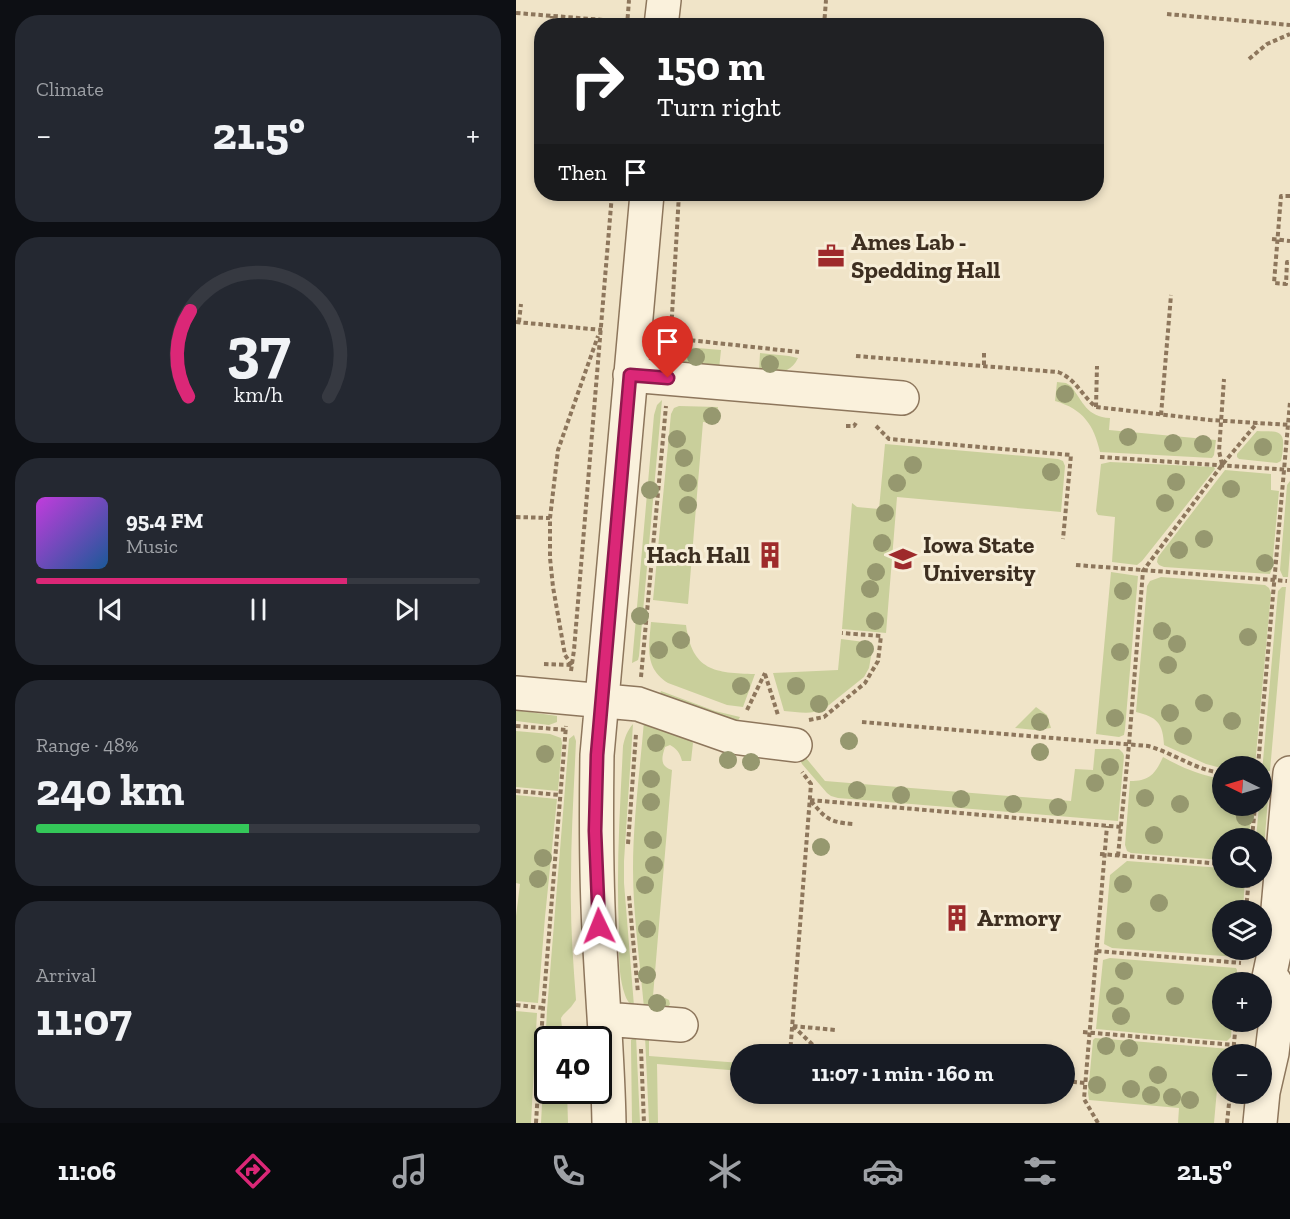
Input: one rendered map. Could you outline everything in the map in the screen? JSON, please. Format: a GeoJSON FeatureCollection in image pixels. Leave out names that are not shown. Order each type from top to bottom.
{"type":"FeatureCollection","features":[{"type":"Feature","properties":{"kind":"street"},"geometry":{"type":"LineString","coordinates":[[663,18],[664,0]]}},
{"type":"Feature","properties":{"kind":"street"},"geometry":{"type":"LineString","coordinates":[[609,1123],[609,1082],[599,937],[595,831],[597,755],[646,201]]}},
{"type":"Feature","properties":{"kind":"street"},"geometry":{"type":"LineString","coordinates":[[630,375],[902,398]]}},
{"type":"Feature","properties":{"kind":"street"},"geometry":{"type":"LineString","coordinates":[[516,693],[638,705],[732,737],[801,744]]}},
{"type":"Feature","properties":{"kind":"street"},"geometry":{"type":"LineString","coordinates":[[1272,1053],[1276,1020],[1274,954],[1290,773]]}},
{"type":"Feature","properties":{"kind":"street"},"geometry":{"type":"LineString","coordinates":[[1270,972],[1274,954]]}},
{"type":"Feature","properties":{"kind":"street"},"geometry":{"type":"LineString","coordinates":[[605,1019],[681,1025]]}},
{"type":"Feature","properties":{"kind":"path"},"geometry":{"type":"LineString","coordinates":[[628,18],[629,0]]}},
{"type":"Feature","properties":{"kind":"path"},"geometry":{"type":"LineString","coordinates":[[825,18],[826,0]]}},
{"type":"Feature","properties":{"kind":"path"},"geometry":{"type":"LineString","coordinates":[[516,13],[571,18]]}},
{"type":"Feature","properties":{"kind":"path"},"geometry":{"type":"LineString","coordinates":[[1167,14],[1290,25]]}},
{"type":"Feature","properties":{"kind":"path"},"geometry":{"type":"LineString","coordinates":[[1248,59],[1267,44],[1290,34]]}},
{"type":"Feature","properties":{"kind":"path"},"geometry":{"type":"LineString","coordinates":[[1290,196],[1281,196],[1274,283],[1286,284],[1287,262],[1290,262]]}},
{"type":"Feature","properties":{"kind":"path"},"geometry":{"type":"LineString","coordinates":[[571,670],[611,201]]}},
{"type":"Feature","properties":{"kind":"path"},"geometry":{"type":"LineString","coordinates":[[670,350],[680,201]]}},
{"type":"Feature","properties":{"kind":"path"},"geometry":{"type":"LineString","coordinates":[[1272,239],[1290,241]]}},
{"type":"Feature","properties":{"kind":"path"},"geometry":{"type":"LineString","coordinates":[[1161,415],[1171,295]]}},
{"type":"Feature","properties":{"kind":"path"},"geometry":{"type":"LineString","coordinates":[[521,304],[517,322],[607,330]]}},
{"type":"Feature","properties":{"kind":"path"},"geometry":{"type":"LineString","coordinates":[[572,665],[565,655],[557,614],[550,558],[550,518],[558,450],[600,330]]}},
{"type":"Feature","properties":{"kind":"path"},"geometry":{"type":"LineString","coordinates":[[660,337],[799,352]]}},
{"type":"Feature","properties":{"kind":"path"},"geometry":{"type":"LineString","coordinates":[[984,353],[984,365]]}},
{"type":"Feature","properties":{"kind":"path"},"geometry":{"type":"LineString","coordinates":[[856,356],[1058,372],[1071,378],[1087,400],[1096,407],[1221,421],[1289,425]]}},
{"type":"Feature","properties":{"kind":"path"},"geometry":{"type":"LineString","coordinates":[[1096,407],[1097,366]]}},
{"type":"Feature","properties":{"kind":"path"},"geometry":{"type":"LineString","coordinates":[[1222,465],[1219,451],[1224,379]]}},
{"type":"Feature","properties":{"kind":"path"},"geometry":{"type":"LineString","coordinates":[[641,680],[667,400]]}},
{"type":"Feature","properties":{"kind":"path"},"geometry":{"type":"LineString","coordinates":[[1259,756],[1287,470],[1290,402]]}},
{"type":"Feature","properties":{"kind":"path"},"geometry":{"type":"LineString","coordinates":[[1118,855],[1130,744],[1143,571],[1222,465],[1257,423]]}},
{"type":"Feature","properties":{"kind":"path"},"geometry":{"type":"LineString","coordinates":[[875,424],[889,439],[1071,455],[1063,539]]}},
{"type":"Feature","properties":{"kind":"path"},"geometry":{"type":"LineString","coordinates":[[1100,457],[1287,470]]}},
{"type":"Feature","properties":{"kind":"path"},"geometry":{"type":"LineString","coordinates":[[516,517],[550,518]]}},
{"type":"Feature","properties":{"kind":"path"},"geometry":{"type":"LineString","coordinates":[[1076,565],[1287,581]]}},
{"type":"Feature","properties":{"kind":"path"},"geometry":{"type":"LineString","coordinates":[[791,1044],[812,784],[801,744],[824,717],[865,683],[878,662],[881,636],[842,633]]}},
{"type":"Feature","properties":{"kind":"path"},"geometry":{"type":"LineString","coordinates":[[745,714],[765,673],[779,716]]}},
{"type":"Feature","properties":{"kind":"path"},"geometry":{"type":"LineString","coordinates":[[536,1123],[566,720]]}},
{"type":"Feature","properties":{"kind":"path"},"geometry":{"type":"LineString","coordinates":[[862,722],[1148,746],[1164,750],[1197,768],[1212,771]]}},
{"type":"Feature","properties":{"kind":"path"},"geometry":{"type":"LineString","coordinates":[[516,726],[567,730]]}},
{"type":"Feature","properties":{"kind":"path"},"geometry":{"type":"LineString","coordinates":[[628,847],[636,734]]}},
{"type":"Feature","properties":{"kind":"path"},"geometry":{"type":"LineString","coordinates":[[516,791],[560,795]]}},
{"type":"Feature","properties":{"kind":"path"},"geometry":{"type":"LineString","coordinates":[[810,800],[1121,827]]}},
{"type":"Feature","properties":{"kind":"path"},"geometry":{"type":"LineString","coordinates":[[810,800],[822,814],[834,822],[853,824]]}},
{"type":"Feature","properties":{"kind":"path"},"geometry":{"type":"LineString","coordinates":[[1098,1123],[1084,1099],[1107,826]]}},
{"type":"Feature","properties":{"kind":"path"},"geometry":{"type":"LineString","coordinates":[[1103,854],[1212,863]]}},
{"type":"Feature","properties":{"kind":"path"},"geometry":{"type":"LineString","coordinates":[[628,889],[638,995]]}},
{"type":"Feature","properties":{"kind":"path"},"geometry":{"type":"LineString","coordinates":[[1097,951],[1241,963]]}},
{"type":"Feature","properties":{"kind":"path"},"geometry":{"type":"LineString","coordinates":[[516,1005],[543,1008]]}},
{"type":"Feature","properties":{"kind":"path"},"geometry":{"type":"LineString","coordinates":[[792,1026],[835,1030]]}},
{"type":"Feature","properties":{"kind":"path"},"geometry":{"type":"LineString","coordinates":[[792,1026],[812,1044]]}},
{"type":"Feature","properties":{"kind":"path"},"geometry":{"type":"LineString","coordinates":[[1083,1032],[1212,1046]]}},
{"type":"Feature","properties":{"kind":"path"},"geometry":{"type":"LineString","coordinates":[[641,1048],[644,1123]]}},
{"type":"Feature","properties":{"kind":"path"},"geometry":{"type":"LineString","coordinates":[[1075,1082],[1085,1083]]}},
{"type":"Feature","properties":{"kind":"path"},"geometry":{"type":"LineString","coordinates":[[1227,1123],[1229,1104]]}},
{"type":"Feature","properties":{"kind":"green space"},"geometry":{"type":"Polygon","coordinates":[[[674,346],[721,350],[719,369],[672,365],[674,346]]]}},
{"type":"Feature","properties":{"kind":"green space"},"geometry":{"type":"Polygon","coordinates":[[[760,353],[798,358],[791,368],[782,372],[759,372],[760,353]]]}},
{"type":"Feature","properties":{"kind":"green space"},"geometry":{"type":"Polygon","coordinates":[[[1057,382],[1071,386],[1091,412],[1110,418],[1109,430],[1216,440],[1214,455],[1212,458],[1100,452],[1091,426],[1086,419],[1065,404],[1055,401],[1057,382]]]}},
{"type":"Feature","properties":{"kind":"green space"},"geometry":{"type":"Polygon","coordinates":[[[662,400],[639,656],[638,660],[632,663],[654,415],[657,405],[662,400]]]}},
{"type":"Feature","properties":{"kind":"green space"},"geometry":{"type":"Polygon","coordinates":[[[679,406],[718,407],[716,423],[703,422],[688,604],[653,600],[671,414],[674,408],[679,406]]]}},
{"type":"Feature","properties":{"kind":"green space"},"geometry":{"type":"Polygon","coordinates":[[[1257,431],[1276,432],[1282,436],[1281,461],[1277,463],[1237,457],[1237,454],[1257,431]]]}},
{"type":"Feature","properties":{"kind":"green space"},"geometry":{"type":"Polygon","coordinates":[[[885,444],[1058,459],[1063,461],[1065,466],[1061,512],[897,497],[886,633],[842,629],[852,503],[857,507],[879,509],[885,444]]]}},
{"type":"Feature","properties":{"kind":"green space"},"geometry":{"type":"Polygon","coordinates":[[[1110,462],[1214,467],[1215,469],[1137,565],[1112,562],[1115,517],[1098,515],[1096,511],[1101,464],[1110,462]]]}},
{"type":"Feature","properties":{"kind":"green space"},"geometry":{"type":"Polygon","coordinates":[[[1225,470],[1271,474],[1271,490],[1279,491],[1270,574],[1159,565],[1158,557],[1225,470]]]}},
{"type":"Feature","properties":{"kind":"green space"},"geometry":{"type":"Polygon","coordinates":[[[1290,481],[1290,550],[1288,577],[1283,577],[1280,570],[1287,485],[1290,481]]]}},
{"type":"Feature","properties":{"kind":"green space"},"geometry":{"type":"Polygon","coordinates":[[[1111,572],[1138,576],[1125,729],[1124,735],[1119,737],[1096,734],[1111,572]]]}},
{"type":"Feature","properties":{"kind":"green space"},"geometry":{"type":"Polygon","coordinates":[[[1161,577],[1265,585],[1269,588],[1271,593],[1256,756],[1212,756],[1212,766],[1206,764],[1164,745],[1158,722],[1136,712],[1147,586],[1150,581],[1161,577]]]}},
{"type":"Feature","properties":{"kind":"green space"},"geometry":{"type":"Polygon","coordinates":[[[1286,587],[1271,756],[1263,756],[1278,591],[1286,587]]]}},
{"type":"Feature","properties":{"kind":"green space"},"geometry":{"type":"Polygon","coordinates":[[[651,622],[686,625],[694,652],[708,666],[728,672],[755,674],[743,707],[727,705],[668,683],[660,677],[655,671],[650,656],[651,622]]]}},
{"type":"Feature","properties":{"kind":"green space"},"geometry":{"type":"Polygon","coordinates":[[[841,639],[872,643],[869,668],[864,677],[824,709],[809,713],[784,711],[773,673],[838,670],[841,639]]]}},
{"type":"Feature","properties":{"kind":"green space"},"geometry":{"type":"Polygon","coordinates":[[[661,691],[715,711],[740,717],[737,722],[659,696],[661,691]]]}},
{"type":"Feature","properties":{"kind":"green space"},"geometry":{"type":"Polygon","coordinates":[[[1036,707],[1047,715],[1051,728],[1035,730],[1015,728],[1036,707]]]}},
{"type":"Feature","properties":{"kind":"green space"},"geometry":{"type":"Polygon","coordinates":[[[516,710],[557,716],[557,722],[549,725],[516,721],[516,710]]]}},
{"type":"Feature","properties":{"kind":"green space"},"geometry":{"type":"Polygon","coordinates":[[[644,721],[689,738],[693,743],[691,761],[682,761],[678,751],[670,745],[665,747],[662,758],[663,764],[672,770],[653,996],[669,1000],[668,1008],[644,1008],[635,921],[633,851],[644,721]]]}},
{"type":"Feature","properties":{"kind":"green space"},"geometry":{"type":"Polygon","coordinates":[[[633,724],[624,883],[634,1006],[628,1002],[620,972],[618,885],[623,746],[626,734],[633,724]]]}},
{"type":"Feature","properties":{"kind":"green space"},"geometry":{"type":"Polygon","coordinates":[[[516,731],[550,734],[561,738],[558,791],[516,787],[516,731]]]}},
{"type":"Feature","properties":{"kind":"green space"},"geometry":{"type":"Polygon","coordinates":[[[574,735],[576,741],[571,895],[576,1000],[561,1018],[562,1026],[546,1026],[547,1010],[569,739],[574,735]]]}},
{"type":"Feature","properties":{"kind":"green space"},"geometry":{"type":"Polygon","coordinates":[[[1095,749],[1119,749],[1124,756],[1118,821],[838,798],[827,793],[799,758],[806,758],[825,781],[1071,801],[1075,769],[1093,770],[1095,749]]]}},
{"type":"Feature","properties":{"kind":"green space"},"geometry":{"type":"Polygon","coordinates":[[[1163,757],[1191,771],[1212,776],[1212,816],[1251,816],[1250,828],[1212,828],[1212,859],[1127,851],[1125,845],[1130,781],[1147,778],[1157,768],[1163,757]]]}},
{"type":"Feature","properties":{"kind":"green space"},"geometry":{"type":"Polygon","coordinates":[[[516,795],[557,799],[538,1003],[516,1001],[516,916],[520,884],[516,883],[516,795]]]}},
{"type":"Feature","properties":{"kind":"green space"},"geometry":{"type":"Polygon","coordinates":[[[1258,816],[1267,816],[1266,828],[1257,828],[1258,816]]]}},
{"type":"Feature","properties":{"kind":"green space"},"geometry":{"type":"Polygon","coordinates":[[[1127,861],[1212,867],[1212,888],[1244,888],[1244,900],[1212,900],[1212,955],[1112,948],[1104,944],[1110,875],[1127,861]]]}},
{"type":"Feature","properties":{"kind":"green space"},"geometry":{"type":"Polygon","coordinates":[[[1110,958],[1236,968],[1237,972],[1212,972],[1212,1032],[1231,1032],[1231,1037],[1227,1041],[1096,1029],[1103,960],[1110,958]]]}},
{"type":"Feature","properties":{"kind":"green space"},"geometry":{"type":"Polygon","coordinates":[[[516,1011],[537,1013],[536,1026],[534,1026],[531,1123],[516,1123],[516,1011]]]}},
{"type":"Feature","properties":{"kind":"green space"},"geometry":{"type":"Polygon","coordinates":[[[636,1036],[640,1123],[632,1123],[631,1040],[636,1036]]]}},
{"type":"Feature","properties":{"kind":"green space"},"geometry":{"type":"Polygon","coordinates":[[[645,1036],[649,1038],[649,1056],[730,1062],[730,1070],[657,1064],[658,1123],[649,1123],[645,1036]]]}},
{"type":"Feature","properties":{"kind":"green space"},"geometry":{"type":"Polygon","coordinates":[[[1095,1038],[1212,1048],[1212,1104],[1216,1104],[1214,1123],[1178,1123],[1179,1108],[1089,1100],[1095,1038]]]}},
{"type":"Feature","properties":{"kind":"green space"},"geometry":{"type":"Polygon","coordinates":[[[542,1104],[567,1104],[568,1123],[541,1123],[542,1104]]]}},
{"type":"Feature","properties":{"kind":"place","name":"Ames Lab - Spedding Hall"},"geometry":{"type":"Point","coordinates":[831,256]}},
{"type":"Feature","properties":{"kind":"place","name":"Hach Hall"},"geometry":{"type":"Point","coordinates":[770,555]}},
{"type":"Feature","properties":{"kind":"place","name":"Iowa State University"},"geometry":{"type":"Point","coordinates":[903,559]}},
{"type":"Feature","properties":{"kind":"place","name":"Armory"},"geometry":{"type":"Point","coordinates":[957,918]}},
{"type":"Feature","properties":{"kind":"route"},"geometry":{"type":"LineString","coordinates":[[599,926],[595,831],[597,755],[630,375],[668,378]]}}]}
